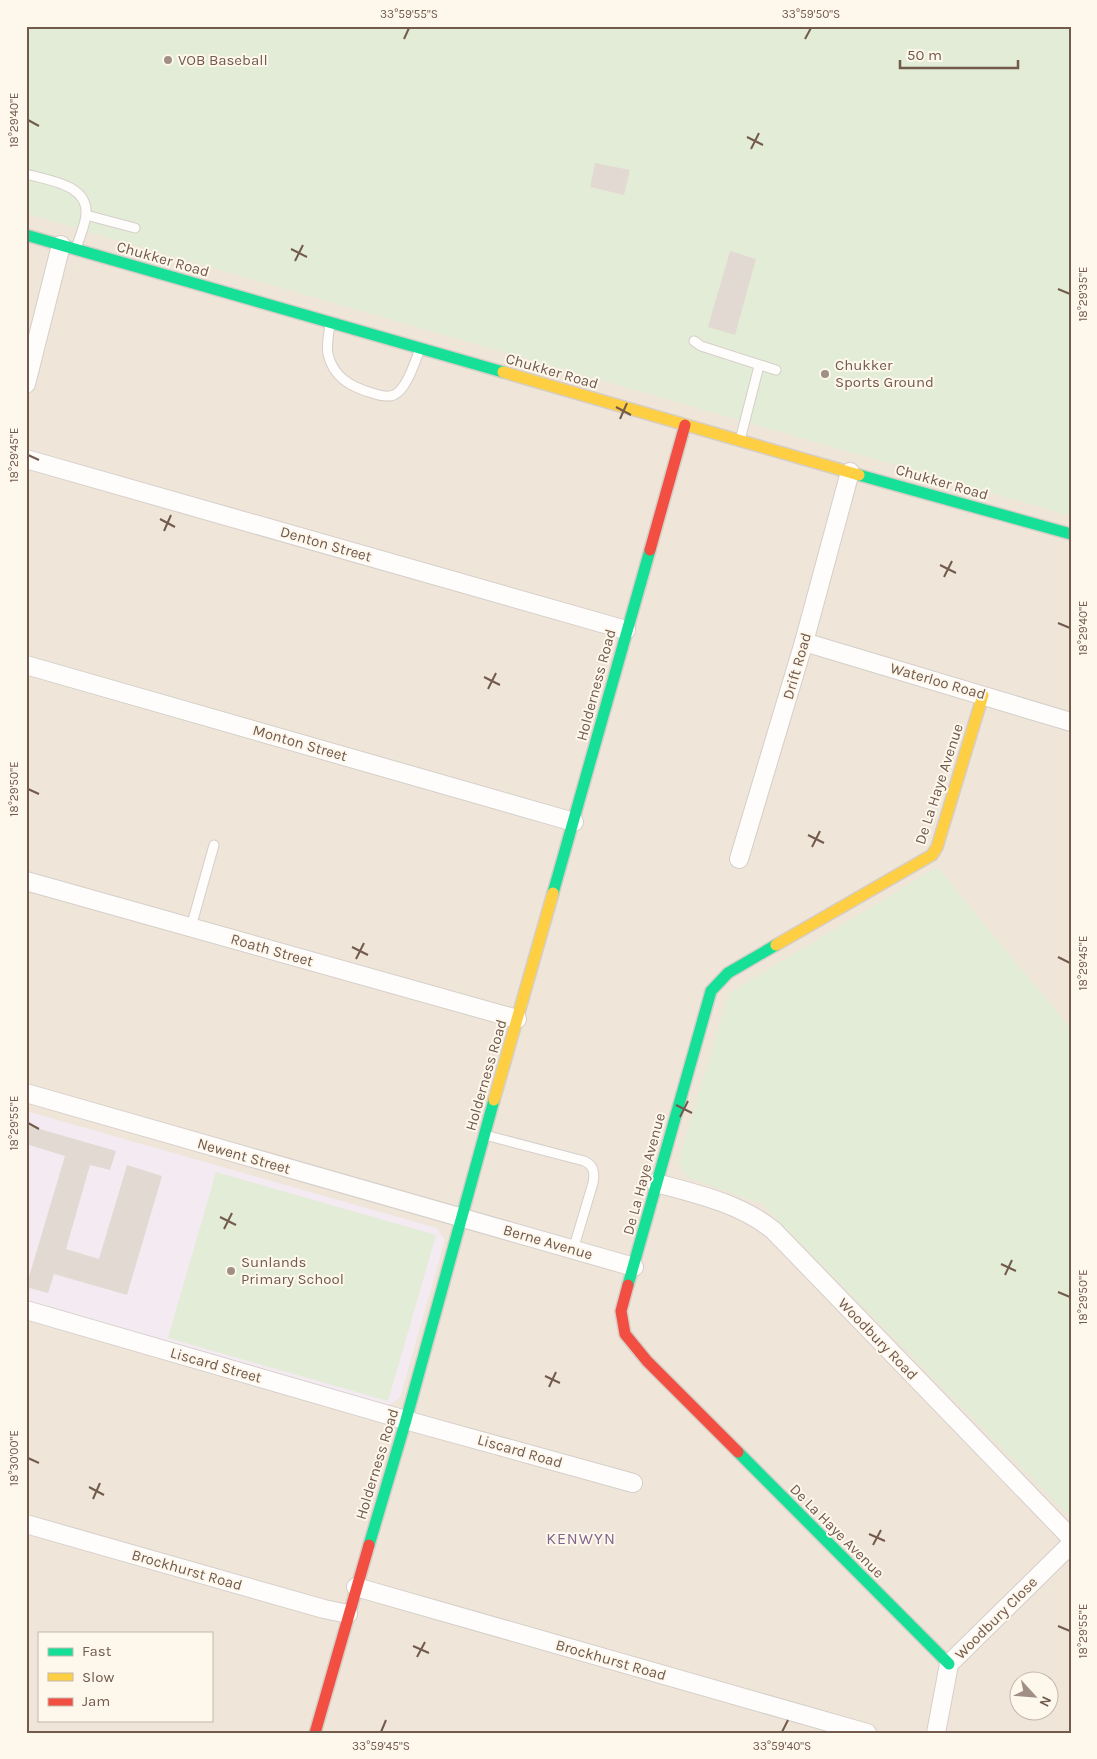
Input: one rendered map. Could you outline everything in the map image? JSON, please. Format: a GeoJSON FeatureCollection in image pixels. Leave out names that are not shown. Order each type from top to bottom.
{"type":"FeatureCollection","features":[{"type":"Feature","properties":{"kind":"street","name":"Chukker Road"},"geometry":{"type":"LineString","coordinates":[[26,235],[1071,534]]}},
{"type":"Feature","properties":{"kind":"street"},"geometry":{"type":"LineString","coordinates":[[26,384],[69,248]]}},
{"type":"Feature","properties":{"kind":"street","name":"Holderness Road"},"geometry":{"type":"LineString","coordinates":[[316,1733],[348,1614],[406,1420],[484,1134],[685,425]]}},
{"type":"Feature","properties":{"kind":"street","name":"Denton Street"},"geometry":{"type":"LineString","coordinates":[[26,459],[626,630]]}},
{"type":"Feature","properties":{"kind":"street","name":"Drift Road"},"geometry":{"type":"LineString","coordinates":[[739,859],[804,642],[850,472]]}},
{"type":"Feature","properties":{"kind":"street","name":"Waterloo Road"},"geometry":{"type":"LineString","coordinates":[[804,642],[1071,722]]}},
{"type":"Feature","properties":{"kind":"street","name":"Monton Street"},"geometry":{"type":"LineString","coordinates":[[26,665],[574,822]]}},
{"type":"Feature","properties":{"kind":"street","name":"De La Haye Avenue"},"geometry":{"type":"LineString","coordinates":[[949,1664],[646,1361],[625,1334],[621,1311],[711,991],[728,973],[932,855],[937,847],[983,695]]}},
{"type":"Feature","properties":{"kind":"street","name":"Roath Street"},"geometry":{"type":"LineString","coordinates":[[26,880],[517,1019]]}},
{"type":"Feature","properties":{"kind":"street","name":"Newent Street"},"geometry":{"type":"LineString","coordinates":[[26,1093],[462,1218]]}},
{"type":"Feature","properties":{"kind":"street","name":"Woodbury Road"},"geometry":{"type":"LineString","coordinates":[[656,1183],[740,1209],[772,1230],[1071,1538]]}},
{"type":"Feature","properties":{"kind":"street","name":"Berne Avenue"},"geometry":{"type":"LineString","coordinates":[[462,1218],[634,1267]]}},
{"type":"Feature","properties":{"kind":"street","name":"Liscard Street"},"geometry":{"type":"LineString","coordinates":[[26,1310],[406,1420]]}},
{"type":"Feature","properties":{"kind":"street","name":"Liscard Road"},"geometry":{"type":"LineString","coordinates":[[406,1420],[634,1483]]}},
{"type":"Feature","properties":{"kind":"street","name":"Brockhurst Road"},"geometry":{"type":"LineString","coordinates":[[26,1524],[324,1609],[348,1614]]}},
{"type":"Feature","properties":{"kind":"street","name":"Woodbury Close"},"geometry":{"type":"LineString","coordinates":[[936,1733],[949,1664],[1071,1544]]}},
{"type":"Feature","properties":{"kind":"street","name":"Brockhurst Road"},"geometry":{"type":"LineString","coordinates":[[356,1587],[866,1733]]}},
{"type":"Feature","properties":{"kind":"lane"},"geometry":{"type":"LineString","coordinates":[[26,174],[68,186],[74,190],[84,204],[86,216],[69,248]]}},
{"type":"Feature","properties":{"kind":"lane"},"geometry":{"type":"LineString","coordinates":[[86,216],[134,228]]}},
{"type":"Feature","properties":{"kind":"lane"},"geometry":{"type":"LineString","coordinates":[[330,323],[327,346],[332,364],[342,379],[361,390],[381,395],[394,395],[404,385],[420,348]]}},
{"type":"Feature","properties":{"kind":"lane"},"geometry":{"type":"LineString","coordinates":[[694,341],[701,346],[776,370]]}},
{"type":"Feature","properties":{"kind":"lane"},"geometry":{"type":"LineString","coordinates":[[740,440],[759,366]]}},
{"type":"Feature","properties":{"kind":"lane"},"geometry":{"type":"LineString","coordinates":[[191,927],[214,845]]}},
{"type":"Feature","properties":{"kind":"lane"},"geometry":{"type":"LineString","coordinates":[[484,1134],[584,1161],[592,1167],[593,1182],[573,1250]]}},
{"type":"Feature","properties":{"kind":"shaded area","name":"KENWYN"},"geometry":{"type":"Polygon","coordinates":[[[26,26],[1071,26],[1071,1733],[26,1733],[26,26]]]}},
{"type":"Feature","properties":{"kind":"shaded area","name":"Sunlands Primary School"},"geometry":{"type":"Polygon","coordinates":[[[26,1111],[437,1228],[445,1240],[400,1398],[388,1406],[26,1302],[26,1111]]]}},
{"type":"Feature","properties":{"kind":"green space","name":"Chukker Sports Ground"},"geometry":{"type":"Polygon","coordinates":[[[26,26],[1071,26],[1071,516],[26,213],[26,26]]]}},
{"type":"Feature","properties":{"kind":"green space"},"geometry":{"type":"Polygon","coordinates":[[[937,867],[1071,1029],[1071,1518],[762,1204],[686,1177],[678,1162],[729,993],[937,867]]]}},
{"type":"Feature","properties":{"kind":"green space"},"geometry":{"type":"Polygon","coordinates":[[[216,1172],[436,1235],[388,1401],[168,1338],[216,1172]]]}},
{"type":"Feature","properties":{"kind":"building"},"geometry":{"type":"Polygon","coordinates":[[[595,163],[630,170],[624,195],[590,187],[595,163]]]}},
{"type":"Feature","properties":{"kind":"building"},"geometry":{"type":"Polygon","coordinates":[[[730,251],[756,259],[735,335],[708,327],[730,251]]]}},
{"type":"Feature","properties":{"kind":"building"},"geometry":{"type":"Polygon","coordinates":[[[26,1125],[116,1151],[110,1170],[90,1165],[66,1249],[99,1259],[127,1165],[162,1176],[127,1295],[54,1274],[48,1293],[26,1287],[65,1156],[26,1144],[26,1125]]]}},
{"type":"Feature","properties":{"kind":"traffic: fast"},"geometry":{"type":"LineString","coordinates":[[26,235],[503,372]]}},
{"type":"Feature","properties":{"kind":"traffic: fast"},"geometry":{"type":"LineString","coordinates":[[859,475],[1071,534]]}},
{"type":"Feature","properties":{"kind":"traffic: fast"},"geometry":{"type":"LineString","coordinates":[[553,893],[650,550]]}},
{"type":"Feature","properties":{"kind":"traffic: fast"},"geometry":{"type":"LineString","coordinates":[[628,1285],[711,991],[728,973],[776,945]]}},
{"type":"Feature","properties":{"kind":"traffic: fast"},"geometry":{"type":"LineString","coordinates":[[369,1545],[406,1420],[494,1100]]}},
{"type":"Feature","properties":{"kind":"traffic: fast"},"geometry":{"type":"LineString","coordinates":[[738,1452],[949,1664]]}},
{"type":"Feature","properties":{"kind":"traffic: slow"},"geometry":{"type":"LineString","coordinates":[[503,372],[859,475]]}},
{"type":"Feature","properties":{"kind":"traffic: slow"},"geometry":{"type":"LineString","coordinates":[[776,945],[932,855],[937,847],[983,695]]}},
{"type":"Feature","properties":{"kind":"traffic: slow"},"geometry":{"type":"LineString","coordinates":[[494,1100],[553,893]]}},
{"type":"Feature","properties":{"kind":"traffic: jam"},"geometry":{"type":"LineString","coordinates":[[650,550],[685,425]]}},
{"type":"Feature","properties":{"kind":"traffic: jam"},"geometry":{"type":"LineString","coordinates":[[628,1285],[621,1311],[625,1334],[647,1361],[738,1452]]}},
{"type":"Feature","properties":{"kind":"traffic: jam"},"geometry":{"type":"LineString","coordinates":[[315,1733],[369,1545]]}},
{"type":"Feature","properties":{"kind":"place","name":"VOB Baseball"},"geometry":{"type":"Point","coordinates":[168,60]}},
{"type":"Feature","properties":{"kind":"place","name":"Chukker Sports Ground"},"geometry":{"type":"Point","coordinates":[825,374]}},
{"type":"Feature","properties":{"kind":"place","name":"Sunlands Primary School"},"geometry":{"type":"Point","coordinates":[231,1271]}},
{"type":"Feature","properties":{"kind":"district","name":"KENWYN"},"geometry":{"type":"Point","coordinates":[581,1538]}}]}
